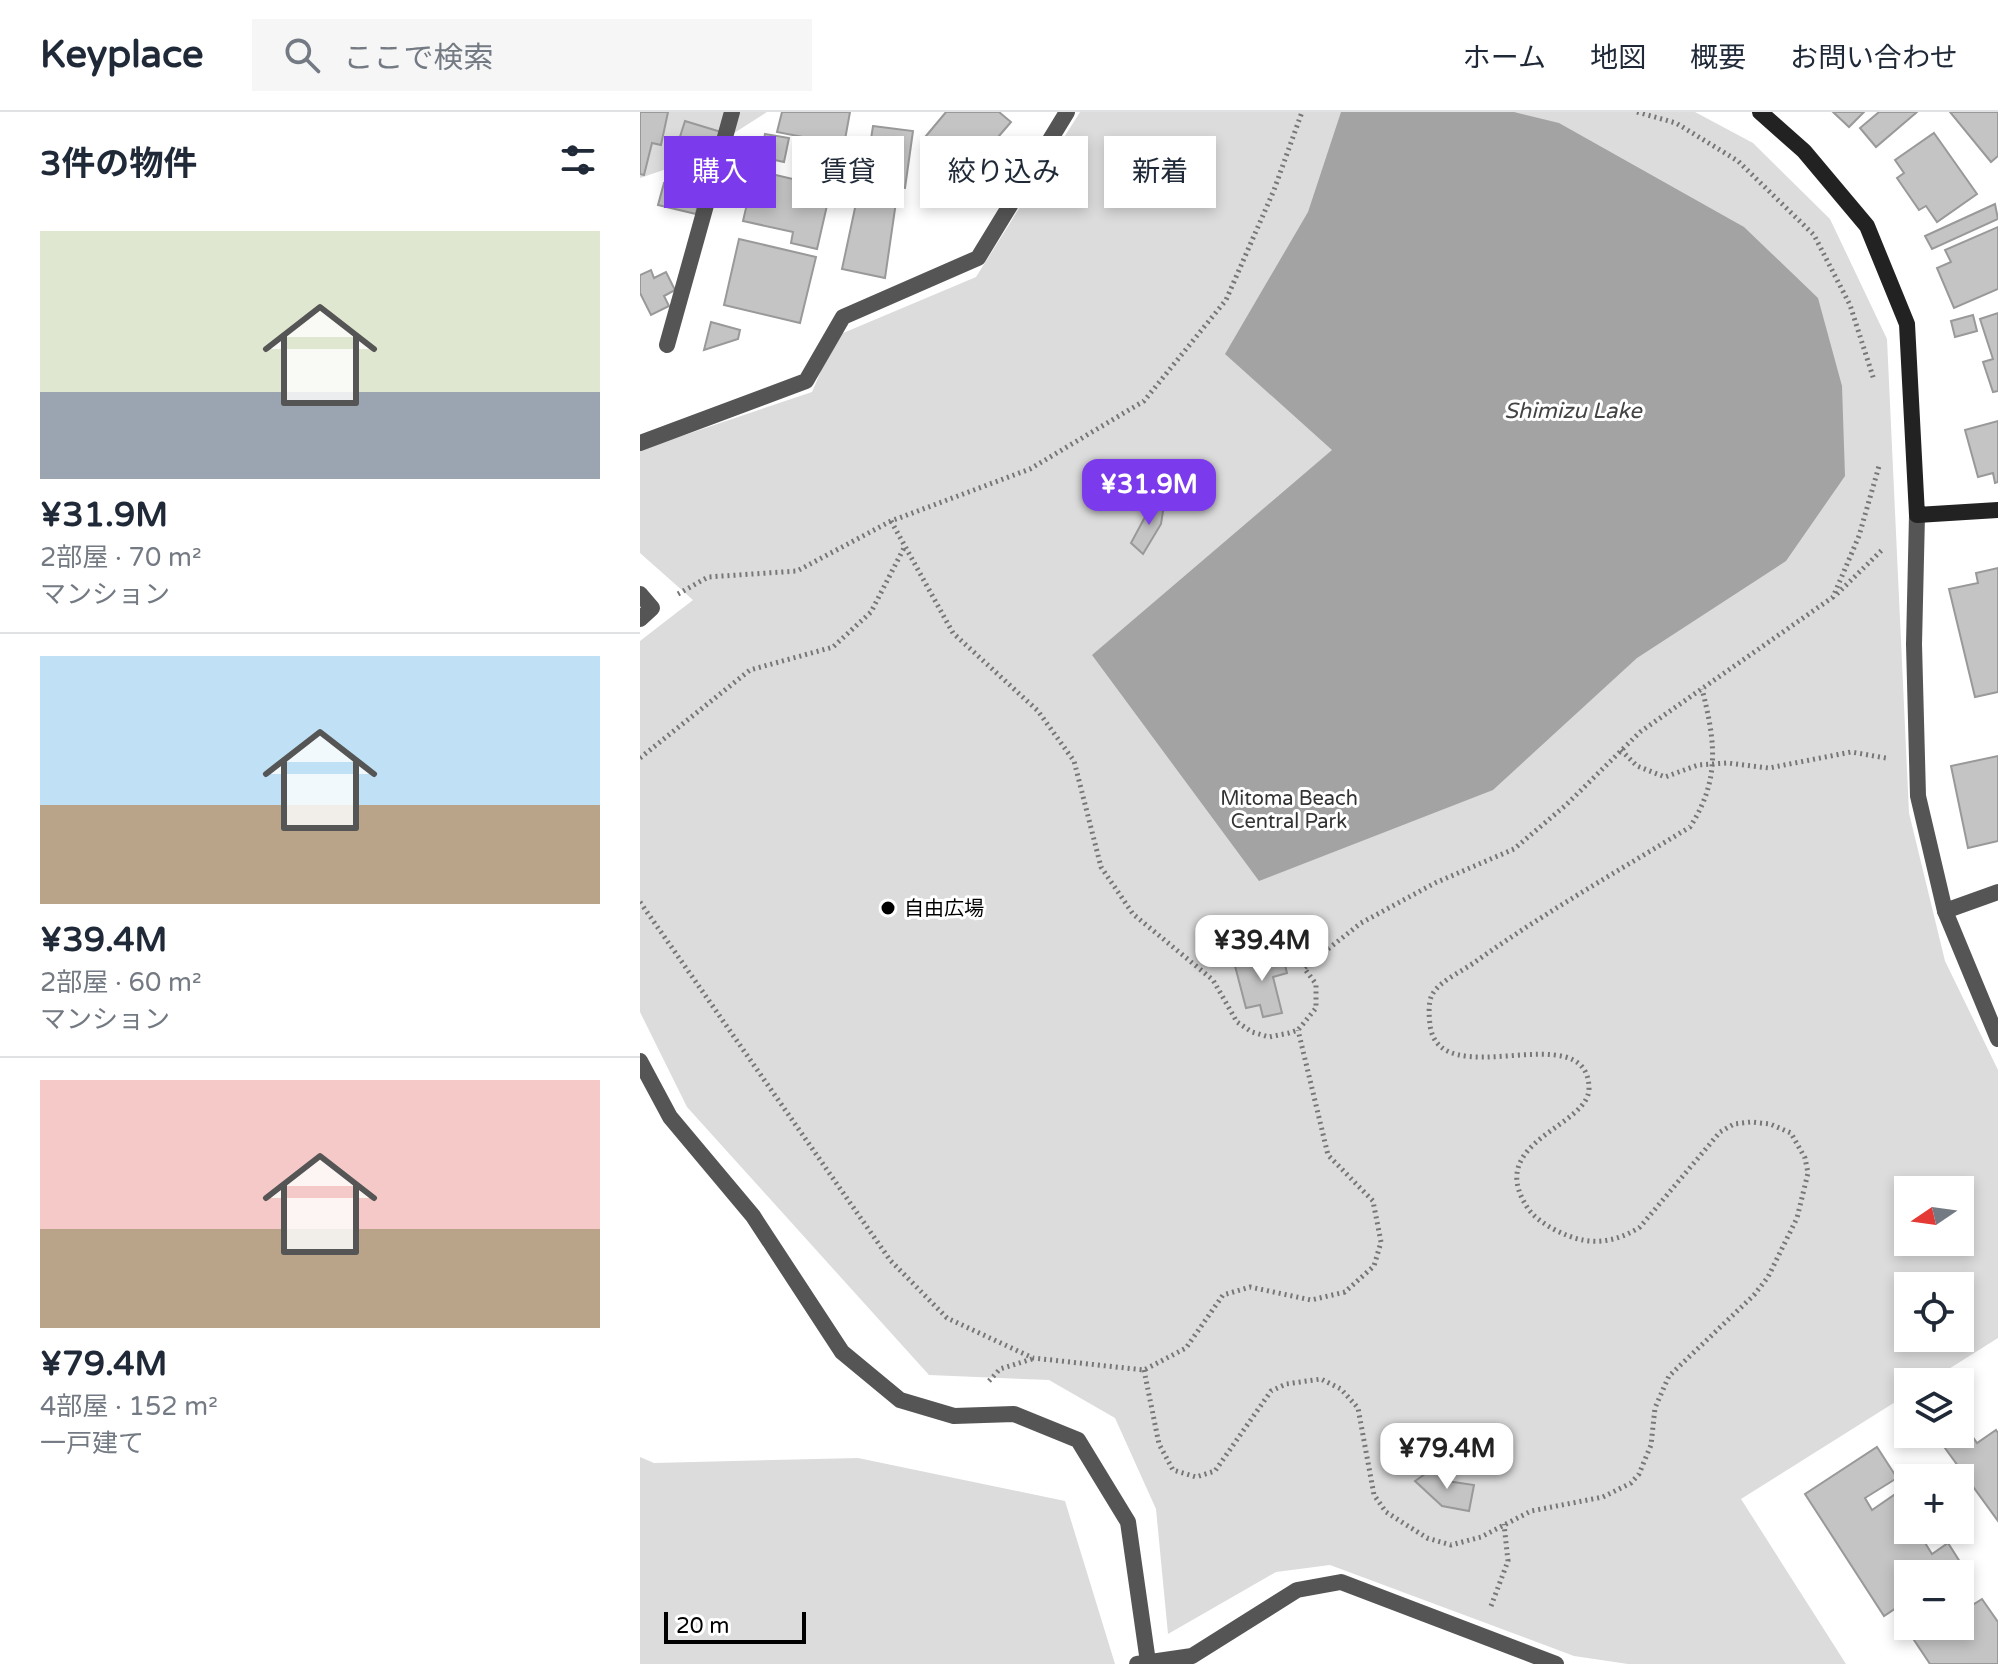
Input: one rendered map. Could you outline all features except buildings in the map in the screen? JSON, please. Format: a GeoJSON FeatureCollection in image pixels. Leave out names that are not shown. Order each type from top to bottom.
{"type":"FeatureCollection","features":[{"type":"Feature","properties":{"kind":"street"},"geometry":{"type":"LineString","coordinates":[[667,345],[732,112]]}},
{"type":"Feature","properties":{"kind":"street"},"geometry":{"type":"LineString","coordinates":[[640,443],[806,381],[843,317],[978,258],[1067,112]]}},
{"type":"Feature","properties":{"kind":"street"},"geometry":{"type":"LineString","coordinates":[[1760,112],[1804,151],[1867,226],[1907,324],[1917,515],[1914,644],[1918,796],[1945,911],[1998,1039]]}},
{"type":"Feature","properties":{"kind":"street"},"geometry":{"type":"LineString","coordinates":[[1917,515],[1998,510]]}},
{"type":"Feature","properties":{"kind":"street"},"geometry":{"type":"LineString","coordinates":[[640,594],[646,613]]}},
{"type":"Feature","properties":{"kind":"street"},"geometry":{"type":"LineString","coordinates":[[1945,911],[1998,892]]}},
{"type":"Feature","properties":{"kind":"street"},"geometry":{"type":"LineString","coordinates":[[640,1061],[670,1117],[753,1216],[842,1352],[900,1400],[954,1416],[1014,1414],[1078,1440],[1128,1522],[1142,1663],[1192,1656],[1297,1590],[1341,1582],[1556,1664]]}},
{"type":"Feature","properties":{"kind":"path"},"geometry":{"type":"LineString","coordinates":[[646,613],[708,577],[797,571],[891,521],[1030,469],[1144,401],[1226,300],[1274,190],[1302,112]]}},
{"type":"Feature","properties":{"kind":"path"},"geometry":{"type":"LineString","coordinates":[[1637,112],[1676,123],[1738,161],[1814,235],[1850,305],[1876,386]]}},
{"type":"Feature","properties":{"kind":"path"},"geometry":{"type":"LineString","coordinates":[[1833,597],[1859,536],[1879,466],[1879,450]]}},
{"type":"Feature","properties":{"kind":"path"},"geometry":{"type":"LineString","coordinates":[[891,521],[953,633],[1038,711],[1074,761],[1101,867],[1133,914],[1213,980],[1237,1022],[1252,1032],[1269,1037],[1298,1030],[1316,1008],[1316,984],[1304,968],[1361,923],[1435,883],[1514,849],[1640,732],[1833,597],[1917,515]]}},
{"type":"Feature","properties":{"kind":"path"},"geometry":{"type":"LineString","coordinates":[[640,758],[750,670],[833,647],[871,612],[905,546]]}},
{"type":"Feature","properties":{"kind":"path"},"geometry":{"type":"LineString","coordinates":[[1144,1370],[1159,1444],[1173,1470],[1196,1477],[1215,1471],[1271,1391],[1286,1384],[1321,1379],[1341,1389],[1358,1408],[1374,1495],[1386,1512],[1427,1538],[1451,1545],[1481,1537],[1531,1511],[1603,1497],[1631,1483],[1639,1474],[1651,1445],[1655,1408],[1669,1376],[1754,1295],[1768,1277],[1797,1218],[1808,1173],[1805,1158],[1791,1133],[1770,1124],[1734,1124],[1720,1132],[1640,1227],[1629,1235],[1599,1242],[1579,1240],[1532,1215],[1522,1199],[1516,1176],[1526,1152],[1583,1102],[1589,1087],[1584,1070],[1564,1056],[1476,1057],[1442,1050],[1434,1040],[1430,1025],[1432,995],[1517,932],[1690,827],[1705,800],[1715,746],[1702,689]]}},
{"type":"Feature","properties":{"kind":"path"},"geometry":{"type":"LineString","coordinates":[[1621,750],[1637,766],[1665,777],[1691,766],[1713,764],[1769,768],[1851,752],[1891,759],[1917,757]]}},
{"type":"Feature","properties":{"kind":"path"},"geometry":{"type":"LineString","coordinates":[[640,902],[890,1260],[947,1318],[1033,1358],[1144,1370],[1186,1348],[1223,1295],[1250,1287],[1311,1300],[1345,1292],[1374,1266],[1381,1242],[1373,1201],[1328,1155],[1298,1030]]}},
{"type":"Feature","properties":{"kind":"path"},"geometry":{"type":"LineString","coordinates":[[1479,1637],[1508,1561],[1504,1524]]}},
{"type":"Feature","properties":{"kind":"green space"},"geometry":{"type":"Polygon","coordinates":[[[640,112],[767,112],[729,136],[664,136],[664,170],[640,178],[640,112]]]}},
{"type":"Feature","properties":{"kind":"green space","name":"Mitoma Beach Central Park"},"geometry":{"type":"Polygon","coordinates":[[[1080,112],[1695,112],[1753,143],[1830,219],[1887,339],[1909,813],[1945,961],[1998,1070],[1998,1338],[1950,1368],[1894,1368],[1894,1403],[1741,1499],[1846,1664],[1628,1664],[1574,1656],[1330,1565],[1276,1572],[1168,1634],[1156,1509],[1115,1418],[1049,1380],[929,1375],[687,1107],[640,1012],[640,641],[693,600],[640,553],[640,450],[812,392],[836,336],[976,277],[1019,208],[1088,208],[1088,136],[1065,136],[1080,112]]]}},
{"type":"Feature","properties":{"kind":"green space"},"geometry":{"type":"Polygon","coordinates":[[[640,1457],[654,1463],[858,1458],[1065,1501],[1115,1664],[640,1664],[640,1457]]]}},
{"type":"Feature","properties":{"kind":"water","name":"Shimizu Lake"},"geometry":{"type":"Polygon","coordinates":[[[1341,112],[1514,112],[1559,123],[1744,227],[1818,298],[1842,386],[1845,476],[1786,561],[1637,658],[1493,790],[1259,881],[1092,655],[1332,450],[1225,354],[1308,212],[1341,112]]]}},
{"type":"Feature","properties":{"kind":"place","name":"自由広場"},"geometry":{"type":"Point","coordinates":[888,908]}}]}
